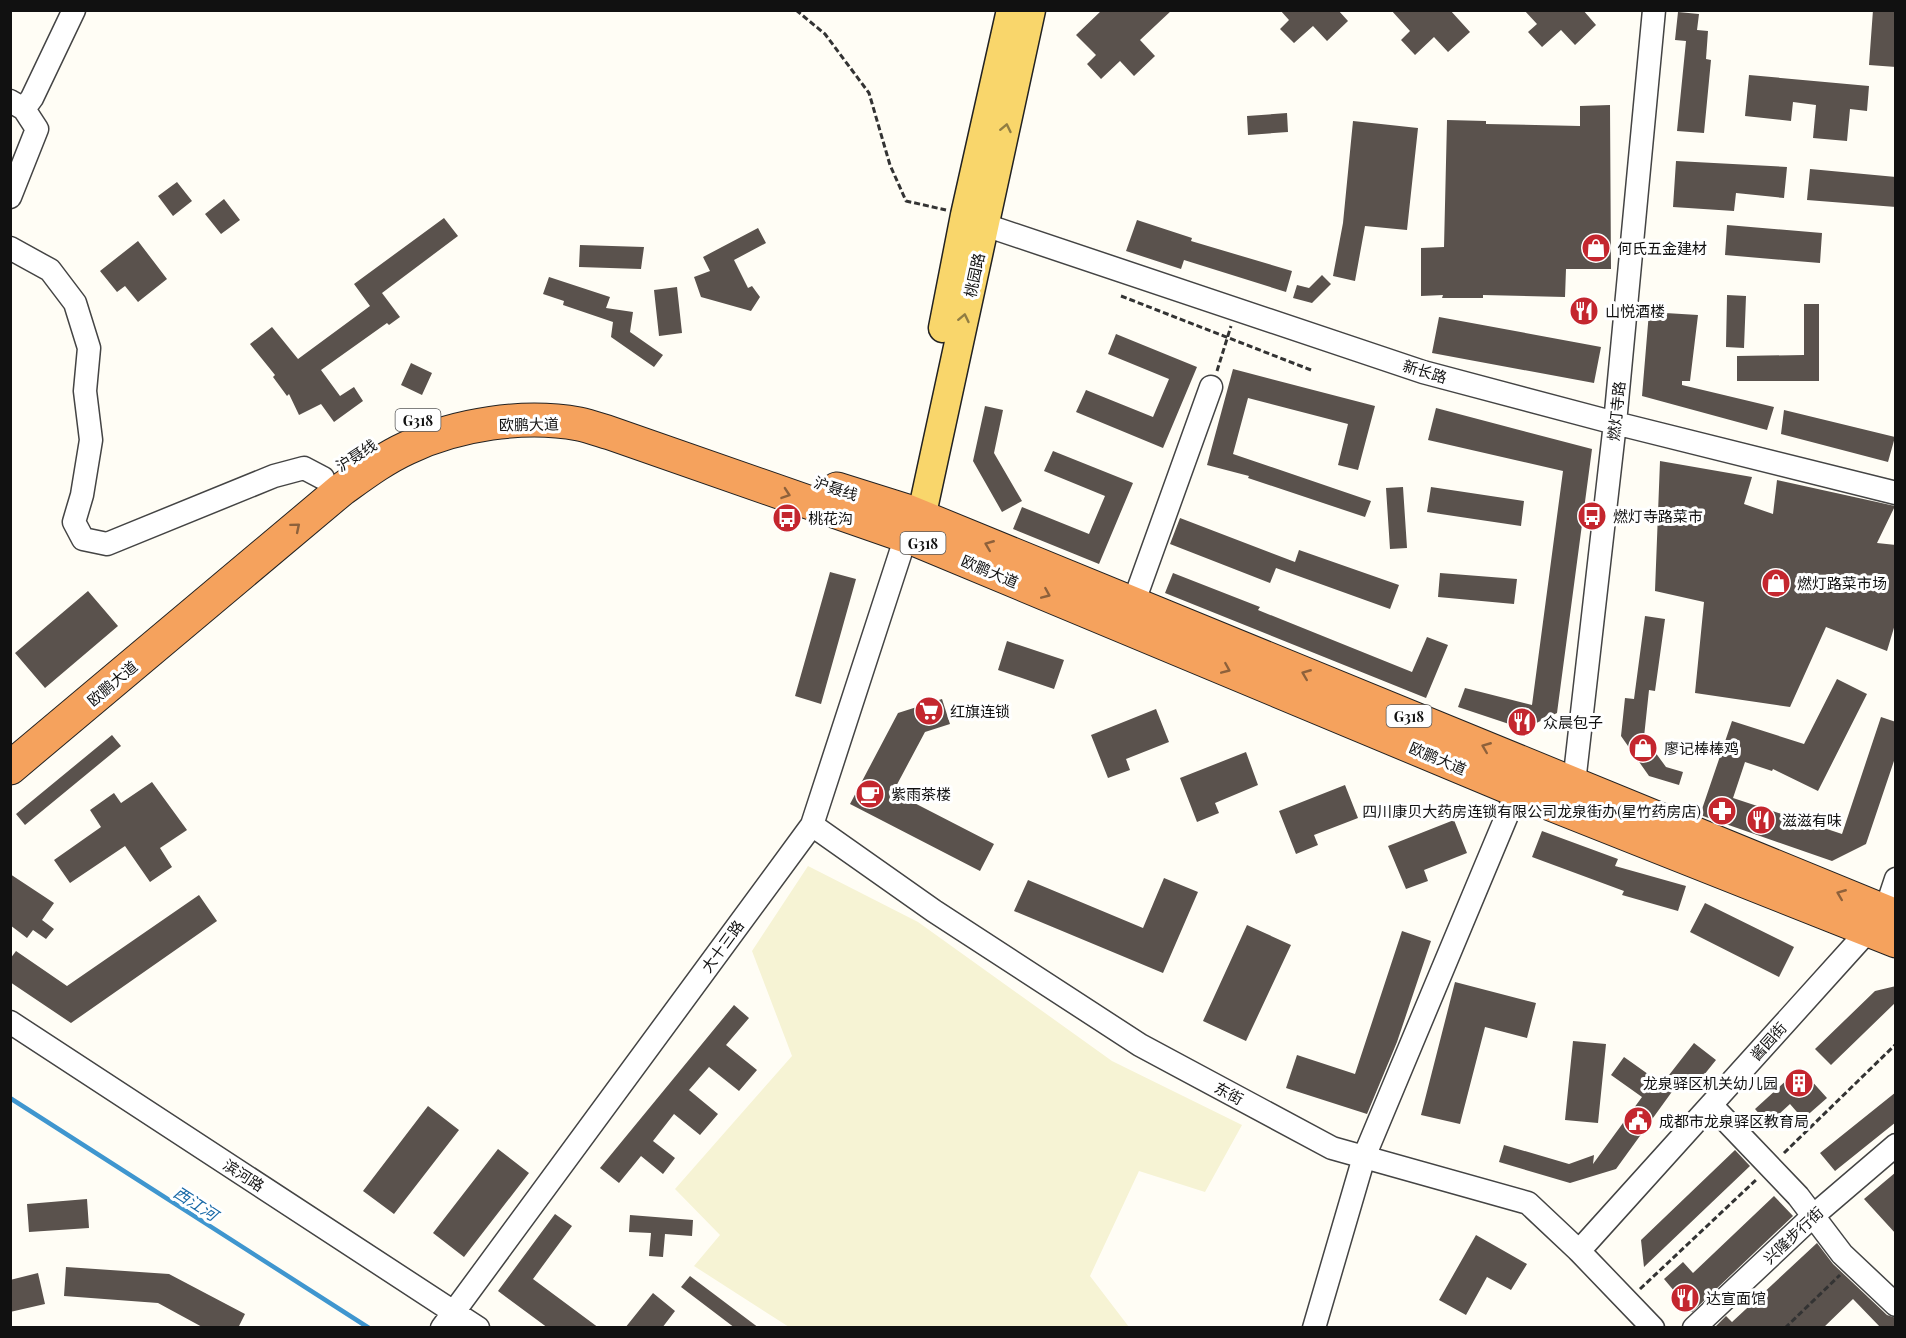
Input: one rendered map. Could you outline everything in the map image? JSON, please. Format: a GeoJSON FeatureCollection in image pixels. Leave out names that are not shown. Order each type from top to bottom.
{"type":"FeatureCollection","features":[{"type":"Feature","properties":{"kind":"highway","name":"沪聂线"},"geometry":{"type":"LineString","coordinates":[[10,743],[344,462],[378,440],[415,421],[448,412],[489,406],[542,405],[599,412],[626,419],[909,528]]}},
{"type":"Feature","properties":{"kind":"highway","name":"欧鹏大道"},"geometry":{"type":"LineString","coordinates":[[10,768],[341,490],[373,467],[406,448],[448,431],[505,422],[543,422],[578,424],[610,433],[909,528],[1133,604],[1523,777]]}},
{"type":"Feature","properties":{"kind":"highway","name":"欧鹏大道"},"geometry":{"type":"LineString","coordinates":[[909,528],[1886,925]]}},
{"type":"Feature","properties":{"kind":"main road"},"geometry":{"type":"LineString","coordinates":[[975,220],[1011,10]]}},
{"type":"Feature","properties":{"kind":"main road","name":"桃园路"},"geometry":{"type":"LineString","coordinates":[[909,528],[975,220],[1031,10]]}},
{"type":"Feature","properties":{"kind":"street"},"geometry":{"type":"LineString","coordinates":[[10,197],[37,129],[17,105],[32,98],[74,10]]}},
{"type":"Feature","properties":{"kind":"street","name":"燃灯寺路"},"geometry":{"type":"LineString","coordinates":[[1570,796],[1615,423],[1654,10]]}},
{"type":"Feature","properties":{"kind":"street","name":"新长路"},"geometry":{"type":"LineString","coordinates":[[975,220],[1423,372],[1615,423],[1896,493]]}},
{"type":"Feature","properties":{"kind":"street"},"geometry":{"type":"LineString","coordinates":[[10,248],[50,270],[75,303],[90,348],[86,392],[91,440],[82,495],[74,522],[83,539],[107,544],[274,476],[304,468],[323,478]]}},
{"type":"Feature","properties":{"kind":"street"},"geometry":{"type":"LineString","coordinates":[[1133,604],[1211,387]]}},
{"type":"Feature","properties":{"kind":"street","name":"大十三路"},"geometry":{"type":"LineString","coordinates":[[448,1319],[812,825],[909,528]]}},
{"type":"Feature","properties":{"kind":"street"},"geometry":{"type":"LineString","coordinates":[[1314,1328],[1364,1157],[1523,777]]}},
{"type":"Feature","properties":{"kind":"street","name":"东街"},"geometry":{"type":"LineString","coordinates":[[812,825],[934,911],[1140,1045],[1332,1148],[1528,1203],[1579,1251],[1653,1328]]}},
{"type":"Feature","properties":{"kind":"street"},"geometry":{"type":"LineString","coordinates":[[1886,925],[1896,879]]}},
{"type":"Feature","properties":{"kind":"street","name":"酱园街"},"geometry":{"type":"LineString","coordinates":[[1579,1251],[1711,1104],[1886,925]]}},
{"type":"Feature","properties":{"kind":"street","name":"滨河路"},"geometry":{"type":"LineString","coordinates":[[10,1022],[448,1319],[478,1328]]}},
{"type":"Feature","properties":{"kind":"street"},"geometry":{"type":"LineString","coordinates":[[1711,1104],[1798,1196],[1842,1254],[1896,1305]]}},
{"type":"Feature","properties":{"kind":"street","name":"兴隆步行街"},"geometry":{"type":"LineString","coordinates":[[1694,1328],[1813,1215],[1896,1145]]}},
{"type":"Feature","properties":{"kind":"path"},"geometry":{"type":"LineString","coordinates":[[796,10],[825,34],[869,93],[890,165],[906,201],[975,220]]}},
{"type":"Feature","properties":{"kind":"path"},"geometry":{"type":"LineString","coordinates":[[1121,296],[1311,370]]}},
{"type":"Feature","properties":{"kind":"path"},"geometry":{"type":"LineString","coordinates":[[1211,387],[1228,339]]}},
{"type":"Feature","properties":{"kind":"path"},"geometry":{"type":"LineString","coordinates":[[1785,1328],[1852,1263]]}},
{"type":"Feature","properties":{"kind":"shaded area"},"geometry":{"type":"Polygon","coordinates":[[[808,866],[918,922],[1112,1061],[1242,1125],[1205,1192],[1139,1171],[1090,1276],[1129,1327],[789,1327],[694,1266],[720,1235],[675,1189],[792,1056],[752,951],[808,866]]]}},
{"type":"Feature","properties":{"kind":"building"},"geometry":{"type":"Polygon","coordinates":[[[1102,10],[1172,10],[1140,40],[1155,56],[1134,76],[1120,61],[1101,79],[1087,64],[1096,55],[1076,35],[1102,10]]]}},
{"type":"Feature","properties":{"kind":"building"},"geometry":{"type":"Polygon","coordinates":[[[1280,10],[1338,10],[1348,21],[1327,41],[1313,26],[1294,43],[1280,29],[1289,20],[1280,10]]]}},
{"type":"Feature","properties":{"kind":"building"},"geometry":{"type":"Polygon","coordinates":[[[1391,10],[1450,10],[1470,32],[1448,52],[1434,37],[1415,55],[1401,40],[1410,31],[1391,10]]]}},
{"type":"Feature","properties":{"kind":"building"},"geometry":{"type":"Polygon","coordinates":[[[1524,10],[1583,10],[1596,25],[1575,45],[1561,30],[1542,47],[1528,32],[1537,24],[1524,10]]]}},
{"type":"Feature","properties":{"kind":"building"},"geometry":{"type":"Polygon","coordinates":[[[1873,10],[1896,10],[1896,67],[1869,65],[1873,10]]]}},
{"type":"Feature","properties":{"kind":"building"},"geometry":{"type":"Polygon","coordinates":[[[1678,12],[1699,14],[1697,30],[1708,31],[1706,59],[1711,60],[1704,133],[1677,131],[1686,41],[1675,40],[1678,12]]]}},
{"type":"Feature","properties":{"kind":"building"},"geometry":{"type":"Polygon","coordinates":[[[1749,75],[1869,86],[1867,111],[1850,109],[1847,141],[1813,138],[1816,105],[1793,102],[1791,121],[1745,116],[1749,75]]]}},
{"type":"Feature","properties":{"kind":"building"},"geometry":{"type":"Polygon","coordinates":[[[1610,105],[1611,269],[1566,269],[1565,297],[1483,295],[1483,298],[1442,298],[1443,295],[1421,296],[1421,248],[1444,247],[1447,120],[1486,121],[1486,124],[1580,126],[1580,106],[1610,105]]]}},
{"type":"Feature","properties":{"kind":"building"},"geometry":{"type":"Polygon","coordinates":[[[1287,113],[1288,132],[1248,135],[1247,116],[1287,113]]]}},
{"type":"Feature","properties":{"kind":"building"},"geometry":{"type":"Polygon","coordinates":[[[1353,121],[1418,128],[1407,230],[1365,226],[1355,281],[1333,276],[1343,223],[1353,121]]]}},
{"type":"Feature","properties":{"kind":"building"},"geometry":{"type":"Polygon","coordinates":[[[1676,161],[1787,167],[1784,198],[1736,193],[1734,211],[1673,207],[1676,161]]]}},
{"type":"Feature","properties":{"kind":"building"},"geometry":{"type":"Polygon","coordinates":[[[1810,169],[1896,177],[1896,207],[1807,200],[1810,169]]]}},
{"type":"Feature","properties":{"kind":"building"},"geometry":{"type":"Polygon","coordinates":[[[177,182],[192,201],[173,216],[158,196],[177,182]]]}},
{"type":"Feature","properties":{"kind":"building"},"geometry":{"type":"Polygon","coordinates":[[[224,199],[240,220],[221,234],[205,214],[224,199]]]}},
{"type":"Feature","properties":{"kind":"building"},"geometry":{"type":"Polygon","coordinates":[[[444,218],[458,236],[382,293],[400,317],[389,325],[387,323],[321,370],[340,396],[354,387],[363,401],[334,422],[321,404],[299,415],[289,394],[287,396],[273,377],[275,375],[250,344],[272,327],[298,359],[370,306],[354,284],[444,218]]]}},
{"type":"Feature","properties":{"kind":"building"},"geometry":{"type":"Polygon","coordinates":[[[1137,220],[1192,238],[1191,241],[1292,271],[1286,292],[1184,260],[1181,269],[1126,251],[1137,220]]]}},
{"type":"Feature","properties":{"kind":"building"},"geometry":{"type":"Polygon","coordinates":[[[1727,225],[1822,233],[1820,263],[1725,255],[1727,225]]]}},
{"type":"Feature","properties":{"kind":"building"},"geometry":{"type":"Polygon","coordinates":[[[758,228],[766,243],[734,260],[748,288],[752,286],[760,297],[751,311],[701,297],[694,277],[710,271],[703,257],[758,228]]]}},
{"type":"Feature","properties":{"kind":"building"},"geometry":{"type":"Polygon","coordinates":[[[138,241],[167,279],[138,302],[125,286],[117,292],[100,271],[138,241]]]}},
{"type":"Feature","properties":{"kind":"building"},"geometry":{"type":"Polygon","coordinates":[[[580,245],[644,247],[641,269],[579,267],[580,245]]]}},
{"type":"Feature","properties":{"kind":"building"},"geometry":{"type":"Polygon","coordinates":[[[1322,275],[1331,284],[1312,303],[1293,298],[1297,285],[1309,288],[1322,275]]]}},
{"type":"Feature","properties":{"kind":"building"},"geometry":{"type":"Polygon","coordinates":[[[549,277],[610,297],[606,308],[633,312],[630,332],[663,355],[654,367],[611,337],[613,322],[563,305],[564,301],[543,294],[549,277]]]}},
{"type":"Feature","properties":{"kind":"building"},"geometry":{"type":"Polygon","coordinates":[[[677,287],[682,333],[659,336],[654,290],[677,287]]]}},
{"type":"Feature","properties":{"kind":"building"},"geometry":{"type":"Polygon","coordinates":[[[1727,295],[1746,296],[1744,348],[1726,347],[1727,295]]]}},
{"type":"Feature","properties":{"kind":"building"},"geometry":{"type":"Polygon","coordinates":[[[1804,304],[1819,304],[1819,381],[1737,381],[1737,356],[1804,355],[1804,304]]]}},
{"type":"Feature","properties":{"kind":"building"},"geometry":{"type":"Polygon","coordinates":[[[1649,312],[1698,315],[1690,381],[1682,381],[1682,385],[1774,407],[1767,430],[1642,396],[1649,312]]]}},
{"type":"Feature","properties":{"kind":"building"},"geometry":{"type":"Polygon","coordinates":[[[1439,317],[1601,347],[1594,383],[1432,353],[1439,317]]]}},
{"type":"Feature","properties":{"kind":"building"},"geometry":{"type":"Polygon","coordinates":[[[1116,334],[1197,367],[1163,448],[1076,412],[1086,390],[1153,417],[1169,379],[1108,354],[1116,334]]]}},
{"type":"Feature","properties":{"kind":"building"},"geometry":{"type":"Polygon","coordinates":[[[411,363],[432,373],[422,395],[401,385],[411,363]]]}},
{"type":"Feature","properties":{"kind":"building"},"geometry":{"type":"Polygon","coordinates":[[[1233,369],[1375,406],[1358,470],[1338,465],[1348,424],[1248,398],[1233,454],[1371,501],[1365,517],[1248,478],[1249,476],[1207,465],[1233,369]]]}},
{"type":"Feature","properties":{"kind":"building"},"geometry":{"type":"Polygon","coordinates":[[[985,406],[1003,410],[994,453],[1022,501],[1002,512],[973,461],[985,406]]]}},
{"type":"Feature","properties":{"kind":"building"},"geometry":{"type":"Polygon","coordinates":[[[1436,408],[1592,449],[1557,713],[1524,729],[1458,707],[1465,688],[1532,705],[1563,471],[1428,440],[1436,408]]]}},
{"type":"Feature","properties":{"kind":"building"},"geometry":{"type":"Polygon","coordinates":[[[1784,410],[1895,437],[1888,462],[1781,434],[1784,410]]]}},
{"type":"Feature","properties":{"kind":"building"},"geometry":{"type":"Polygon","coordinates":[[[1053,451],[1133,483],[1099,564],[1013,529],[1022,507],[1089,534],[1105,496],[1044,471],[1053,451]]]}},
{"type":"Feature","properties":{"kind":"building"},"geometry":{"type":"Polygon","coordinates":[[[1660,461],[1752,477],[1744,504],[1773,514],[1777,480],[1895,506],[1877,543],[1896,545],[1896,621],[1887,651],[1826,627],[1790,707],[1695,693],[1704,602],[1655,591],[1660,461]]]}},
{"type":"Feature","properties":{"kind":"building"},"geometry":{"type":"Polygon","coordinates":[[[1403,487],[1407,548],[1390,549],[1386,488],[1403,487]]]}},
{"type":"Feature","properties":{"kind":"building"},"geometry":{"type":"Polygon","coordinates":[[[1431,487],[1524,501],[1521,526],[1427,512],[1431,487]]]}},
{"type":"Feature","properties":{"kind":"building"},"geometry":{"type":"Polygon","coordinates":[[[1180,518],[1295,562],[1299,550],[1399,585],[1390,609],[1276,568],[1270,583],[1170,544],[1180,518]]]}},
{"type":"Feature","properties":{"kind":"building"},"geometry":{"type":"Polygon","coordinates":[[[830,572],[856,579],[821,704],[795,696],[830,572]]]}},
{"type":"Feature","properties":{"kind":"building"},"geometry":{"type":"Polygon","coordinates":[[[1173,573],[1260,607],[1258,610],[1412,672],[1427,637],[1448,645],[1426,698],[1165,593],[1173,573]]]}},
{"type":"Feature","properties":{"kind":"building"},"geometry":{"type":"Polygon","coordinates":[[[1440,573],[1517,579],[1514,604],[1438,597],[1440,573]]]}},
{"type":"Feature","properties":{"kind":"building"},"geometry":{"type":"Polygon","coordinates":[[[88,591],[118,626],[45,688],[15,653],[88,591]]]}},
{"type":"Feature","properties":{"kind":"building"},"geometry":{"type":"Polygon","coordinates":[[[1645,616],[1665,619],[1655,691],[1649,690],[1644,737],[1666,767],[1683,772],[1679,785],[1649,776],[1621,736],[1625,698],[1634,699],[1645,616]]]}},
{"type":"Feature","properties":{"kind":"building"},"geometry":{"type":"Polygon","coordinates":[[[1007,641],[1064,660],[1054,689],[998,670],[1007,641]]]}},
{"type":"Feature","properties":{"kind":"building"},"geometry":{"type":"Polygon","coordinates":[[[1837,679],[1867,694],[1818,791],[1773,769],[1772,771],[1745,762],[1733,798],[1842,834],[1881,717],[1896,722],[1896,755],[1866,844],[1832,861],[1700,815],[1732,721],[1804,744],[1837,679]]]}},
{"type":"Feature","properties":{"kind":"building"},"geometry":{"type":"Polygon","coordinates":[[[942,699],[950,724],[925,732],[893,792],[994,844],[980,871],[850,804],[898,713],[942,699]]]}},
{"type":"Feature","properties":{"kind":"building"},"geometry":{"type":"Polygon","coordinates":[[[1156,709],[1169,742],[1126,759],[1130,770],[1108,778],[1091,735],[1156,709]]]}},
{"type":"Feature","properties":{"kind":"building"},"geometry":{"type":"Polygon","coordinates":[[[112,735],[121,746],[25,825],[16,814],[112,735]]]}},
{"type":"Feature","properties":{"kind":"building"},"geometry":{"type":"Polygon","coordinates":[[[1246,752],[1258,785],[1215,803],[1219,813],[1197,822],[1180,778],[1246,752]]]}},
{"type":"Feature","properties":{"kind":"building"},"geometry":{"type":"Polygon","coordinates":[[[152,782],[187,830],[160,848],[172,867],[150,882],[125,846],[70,883],[54,860],[101,827],[90,810],[114,793],[121,803],[152,782]]]}},
{"type":"Feature","properties":{"kind":"building"},"geometry":{"type":"Polygon","coordinates":[[[1345,785],[1358,818],[1314,835],[1318,845],[1296,854],[1279,811],[1345,785]]]}},
{"type":"Feature","properties":{"kind":"building"},"geometry":{"type":"Polygon","coordinates":[[[1454,820],[1467,853],[1424,870],[1428,881],[1406,889],[1388,846],[1454,820]]]}},
{"type":"Feature","properties":{"kind":"building"},"geometry":{"type":"Polygon","coordinates":[[[1542,831],[1618,859],[1615,866],[1686,886],[1678,911],[1622,895],[1624,891],[1532,857],[1542,831]]]}},
{"type":"Feature","properties":{"kind":"building"},"geometry":{"type":"Polygon","coordinates":[[[10,874],[54,903],[42,920],[54,929],[46,939],[33,930],[27,938],[10,925],[10,874]]]}},
{"type":"Feature","properties":{"kind":"building"},"geometry":{"type":"Polygon","coordinates":[[[1164,878],[1198,892],[1163,973],[1014,911],[1028,880],[1143,928],[1164,878]]]}},
{"type":"Feature","properties":{"kind":"building"},"geometry":{"type":"Polygon","coordinates":[[[199,895],[217,921],[71,1023],[10,982],[10,959],[16,951],[67,986],[199,895]]]}},
{"type":"Feature","properties":{"kind":"building"},"geometry":{"type":"Polygon","coordinates":[[[1705,903],[1794,947],[1779,977],[1690,932],[1705,903]]]}},
{"type":"Feature","properties":{"kind":"building"},"geometry":{"type":"Polygon","coordinates":[[[1247,925],[1291,945],[1246,1041],[1203,1021],[1247,925]]]}},
{"type":"Feature","properties":{"kind":"building"},"geometry":{"type":"Polygon","coordinates":[[[1402,931],[1431,941],[1397,1042],[1367,1114],[1286,1088],[1297,1055],[1355,1074],[1402,931]]]}},
{"type":"Feature","properties":{"kind":"building"},"geometry":{"type":"Polygon","coordinates":[[[1455,982],[1536,1003],[1527,1038],[1485,1027],[1460,1124],[1421,1115],[1455,982]]]}},
{"type":"Feature","properties":{"kind":"building"},"geometry":{"type":"Polygon","coordinates":[[[1896,986],[1896,1002],[1831,1065],[1815,1049],[1875,991],[1896,986]]]}},
{"type":"Feature","properties":{"kind":"building"},"geometry":{"type":"Polygon","coordinates":[[[734,1005],[749,1018],[726,1045],[757,1070],[739,1091],[709,1067],[689,1090],[718,1114],[700,1135],[674,1114],[653,1141],[675,1158],[663,1174],[641,1156],[619,1183],[600,1168],[734,1005]]]}},
{"type":"Feature","properties":{"kind":"building"},"geometry":{"type":"Polygon","coordinates":[[[1573,1041],[1606,1044],[1598,1123],[1565,1120],[1573,1041]]]}},
{"type":"Feature","properties":{"kind":"building","name":"成都市龙泉驿区教育局"},"geometry":{"type":"Polygon","coordinates":[[[1694,1043],[1716,1060],[1691,1091],[1679,1082],[1616,1169],[1570,1183],[1499,1162],[1504,1145],[1569,1164],[1594,1155],[1593,1164],[1642,1097],[1611,1075],[1624,1057],[1662,1084],[1694,1043]]]}},
{"type":"Feature","properties":{"kind":"building","name":"龙泉驿区机关幼儿园"},"geometry":{"type":"Polygon","coordinates":[[[1800,1068],[1827,1098],[1803,1119],[1790,1104],[1768,1124],[1755,1109],[1800,1068]]]}},
{"type":"Feature","properties":{"kind":"building"},"geometry":{"type":"Polygon","coordinates":[[[1896,1092],[1896,1122],[1835,1171],[1820,1153],[1896,1092]]]}},
{"type":"Feature","properties":{"kind":"building"},"geometry":{"type":"Polygon","coordinates":[[[428,1106],[459,1130],[394,1214],[363,1191],[428,1106]]]}},
{"type":"Feature","properties":{"kind":"building"},"geometry":{"type":"Polygon","coordinates":[[[498,1149],[529,1173],[464,1257],[433,1233],[498,1149]]]}},
{"type":"Feature","properties":{"kind":"building"},"geometry":{"type":"Polygon","coordinates":[[[1735,1150],[1750,1166],[1644,1267],[1641,1240],[1735,1150]]]}},
{"type":"Feature","properties":{"kind":"building"},"geometry":{"type":"Polygon","coordinates":[[[1896,1172],[1896,1234],[1864,1199],[1896,1172]]]}},
{"type":"Feature","properties":{"kind":"building"},"geometry":{"type":"Polygon","coordinates":[[[1774,1196],[1793,1216],[1692,1312],[1664,1279],[1683,1262],[1693,1273],[1774,1196]]]}},
{"type":"Feature","properties":{"kind":"building"},"geometry":{"type":"Polygon","coordinates":[[[87,1199],[89,1228],[29,1232],[27,1204],[87,1199]]]}},
{"type":"Feature","properties":{"kind":"building"},"geometry":{"type":"Polygon","coordinates":[[[555,1214],[572,1226],[533,1279],[599,1328],[548,1328],[498,1291],[555,1214]]]}},
{"type":"Feature","properties":{"kind":"building"},"geometry":{"type":"Polygon","coordinates":[[[630,1215],[693,1220],[692,1236],[665,1234],[663,1257],[649,1256],[651,1233],[629,1232],[630,1215]]]}},
{"type":"Feature","properties":{"kind":"building"},"geometry":{"type":"Polygon","coordinates":[[[1476,1235],[1527,1264],[1511,1290],[1487,1277],[1466,1315],[1439,1300],[1476,1235]]]}},
{"type":"Feature","properties":{"kind":"building"},"geometry":{"type":"Polygon","coordinates":[[[1817,1243],[1833,1264],[1887,1315],[1896,1318],[1896,1328],[1881,1328],[1853,1299],[1823,1328],[1714,1328],[1726,1316],[1732,1322],[1817,1243]]]}},
{"type":"Feature","properties":{"kind":"building"},"geometry":{"type":"Polygon","coordinates":[[[66,1267],[169,1274],[245,1314],[238,1328],[204,1328],[158,1303],[64,1296],[66,1267]]]}},
{"type":"Feature","properties":{"kind":"building"},"geometry":{"type":"Polygon","coordinates":[[[38,1273],[45,1304],[10,1312],[10,1280],[38,1273]]]}},
{"type":"Feature","properties":{"kind":"building"},"geometry":{"type":"Polygon","coordinates":[[[690,1276],[759,1328],[735,1328],[681,1287],[690,1276]]]}},
{"type":"Feature","properties":{"kind":"building"},"geometry":{"type":"Polygon","coordinates":[[[653,1293],[675,1311],[662,1328],[625,1328],[653,1293]]]}},
{"type":"Feature","properties":{"kind":"waterway","name":"西江河"},"geometry":{"type":"LineString","coordinates":[[10,1098],[369,1328]]}},
{"type":"Feature","properties":{"kind":"place","name":"何氏五金建材"},"geometry":{"type":"Point","coordinates":[1596,248]}},
{"type":"Feature","properties":{"kind":"place","name":"山悦酒楼"},"geometry":{"type":"Point","coordinates":[1584,311]}},
{"type":"Feature","properties":{"kind":"place","name":"燃灯寺路菜市"},"geometry":{"type":"Point","coordinates":[1592,516]}},
{"type":"Feature","properties":{"kind":"place","name":"桃花沟"},"geometry":{"type":"Point","coordinates":[787,518]}},
{"type":"Feature","properties":{"kind":"place","name":"燃灯路菜市场"},"geometry":{"type":"Point","coordinates":[1776,583]}},
{"type":"Feature","properties":{"kind":"place","name":"红旗连锁"},"geometry":{"type":"Point","coordinates":[929,711]}},
{"type":"Feature","properties":{"kind":"place","name":"众晨包子"},"geometry":{"type":"Point","coordinates":[1522,722]}},
{"type":"Feature","properties":{"kind":"place","name":"廖记棒棒鸡"},"geometry":{"type":"Point","coordinates":[1643,748]}},
{"type":"Feature","properties":{"kind":"place","name":"紫雨茶楼"},"geometry":{"type":"Point","coordinates":[870,794]}},
{"type":"Feature","properties":{"kind":"place","name":"四川康贝大药房连锁有限公司龙泉街办(星竹药房店)"},"geometry":{"type":"Point","coordinates":[1722,811]}},
{"type":"Feature","properties":{"kind":"place","name":"滋滋有味"},"geometry":{"type":"Point","coordinates":[1761,820]}},
{"type":"Feature","properties":{"kind":"place","name":"龙泉驿区机关幼儿园"},"geometry":{"type":"Point","coordinates":[1799,1083]}},
{"type":"Feature","properties":{"kind":"place","name":"成都市龙泉驿区教育局"},"geometry":{"type":"Point","coordinates":[1638,1121]}},
{"type":"Feature","properties":{"kind":"place","name":"达宣面馆"},"geometry":{"type":"Point","coordinates":[1685,1298]}}]}
